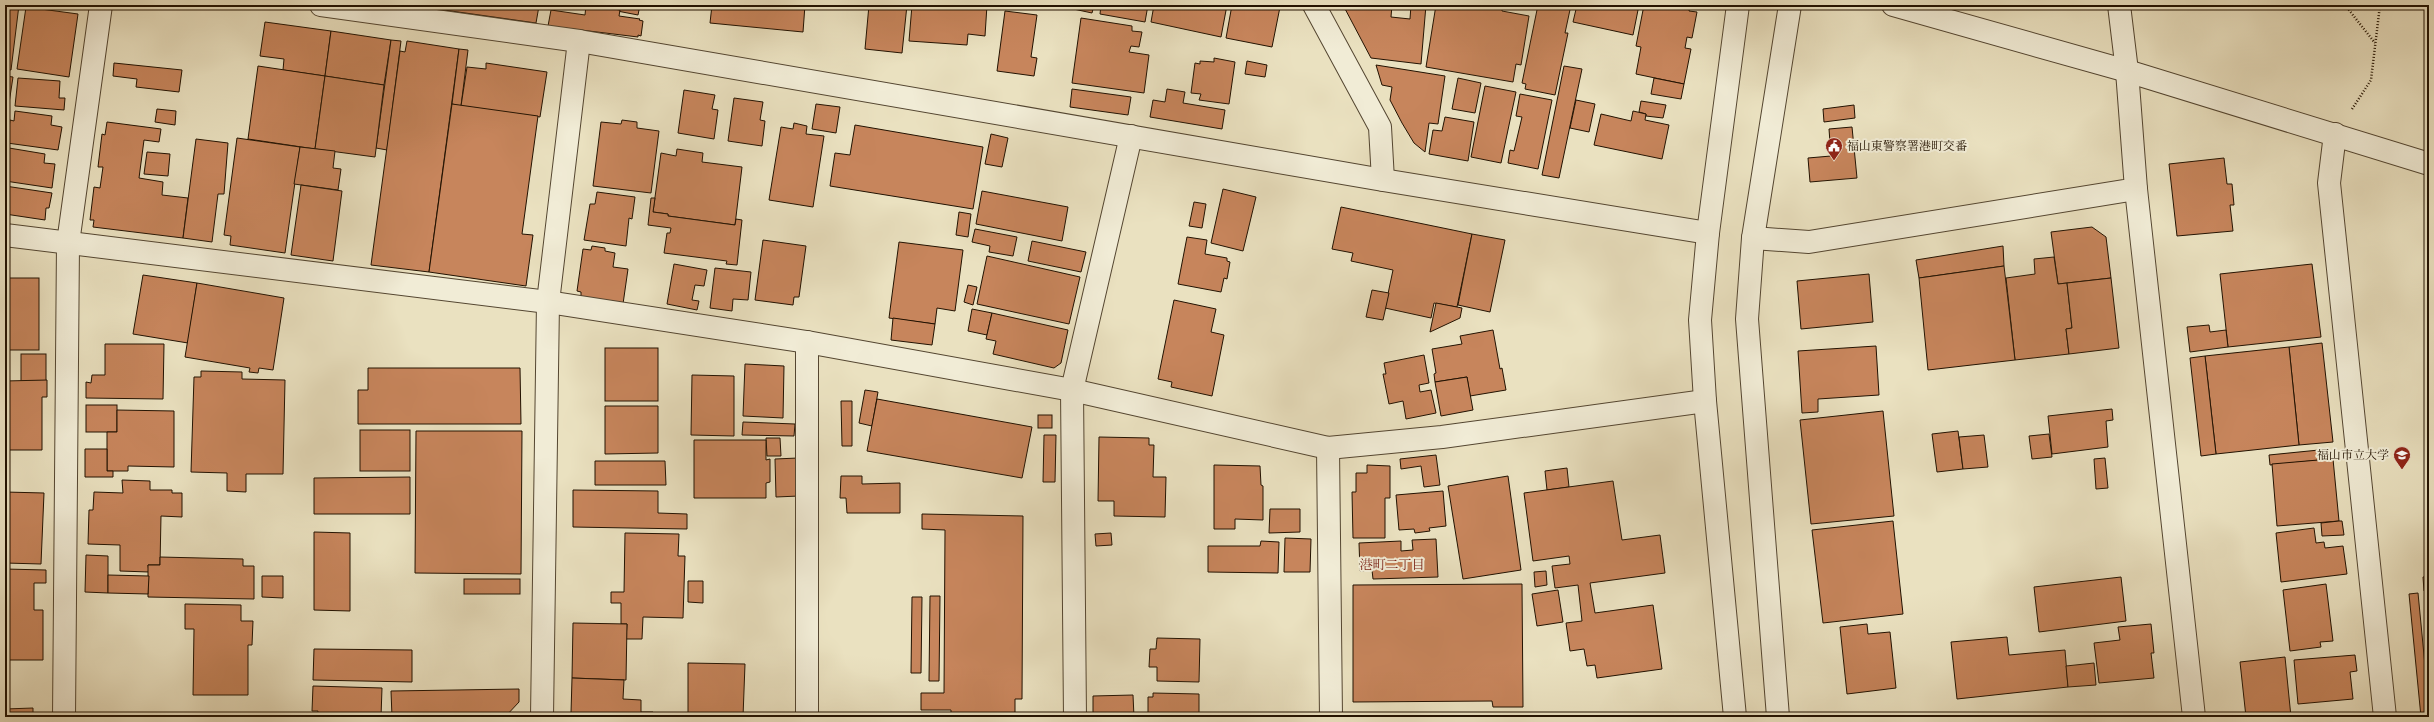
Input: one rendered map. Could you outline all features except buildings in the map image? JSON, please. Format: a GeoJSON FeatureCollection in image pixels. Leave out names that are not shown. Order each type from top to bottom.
{"type":"FeatureCollection","features":[{"type":"Feature","properties":{"kind":"street"},"geometry":{"type":"LineString","coordinates":[[64,717],[68,243],[101,5]]}},
{"type":"Feature","properties":{"kind":"street"},"geometry":{"type":"LineString","coordinates":[[321,5],[579,41],[1383,180],[1708,233]]}},
{"type":"Feature","properties":{"kind":"street"},"geometry":{"type":"LineString","coordinates":[[1314,5],[1380,127],[1383,180]]}},
{"type":"Feature","properties":{"kind":"street"},"geometry":{"type":"LineString","coordinates":[[1735,717],[1704,401],[1700,320],[1708,233],[1738,5]]}},
{"type":"Feature","properties":{"kind":"street"},"geometry":{"type":"LineString","coordinates":[[1778,717],[1747,319],[1753,238],[1790,5]]}},
{"type":"Feature","properties":{"kind":"street"},"geometry":{"type":"LineString","coordinates":[[1893,5],[2128,71],[2429,164]]}},
{"type":"Feature","properties":{"kind":"street"},"geometry":{"type":"LineString","coordinates":[[2119,5],[2128,71],[2136,189],[2194,717]]}},
{"type":"Feature","properties":{"kind":"street"},"geometry":{"type":"LineString","coordinates":[[542,717],[548,302],[579,41]]}},
{"type":"Feature","properties":{"kind":"street"},"geometry":{"type":"LineString","coordinates":[[2335,134],[2329,184],[2385,717]]}},
{"type":"Feature","properties":{"kind":"street"},"geometry":{"type":"LineString","coordinates":[[1075,717],[1072,390],[1131,136]]}},
{"type":"Feature","properties":{"kind":"street"},"geometry":{"type":"LineString","coordinates":[[1753,238],[1809,242],[2136,189]]}},
{"type":"Feature","properties":{"kind":"street"},"geometry":{"type":"LineString","coordinates":[[5,235],[548,302],[807,342],[1072,390],[1328,448],[1442,437],[1704,401]]}},
{"type":"Feature","properties":{"kind":"street"},"geometry":{"type":"LineString","coordinates":[[807,342],[807,717]]}},
{"type":"Feature","properties":{"kind":"street"},"geometry":{"type":"LineString","coordinates":[[1328,448],[1331,717]]}},
{"type":"Feature","properties":{"kind":"path"},"geometry":{"type":"LineString","coordinates":[[2345,5],[2376,44]]}},
{"type":"Feature","properties":{"kind":"path"},"geometry":{"type":"LineString","coordinates":[[2335,134],[2372,80],[2380,5]]}},
{"type":"Feature","properties":{"kind":"place","name":"福山東警察署港町交番"},"geometry":{"type":"Point","coordinates":[1834,161]}},
{"type":"Feature","properties":{"kind":"place","name":"福山市立大学"},"geometry":{"type":"Point","coordinates":[2402,470]}},
{"type":"Feature","properties":{"kind":"district","name":"港町二丁目"},"geometry":{"type":"Point","coordinates":[1392,564]}}]}
